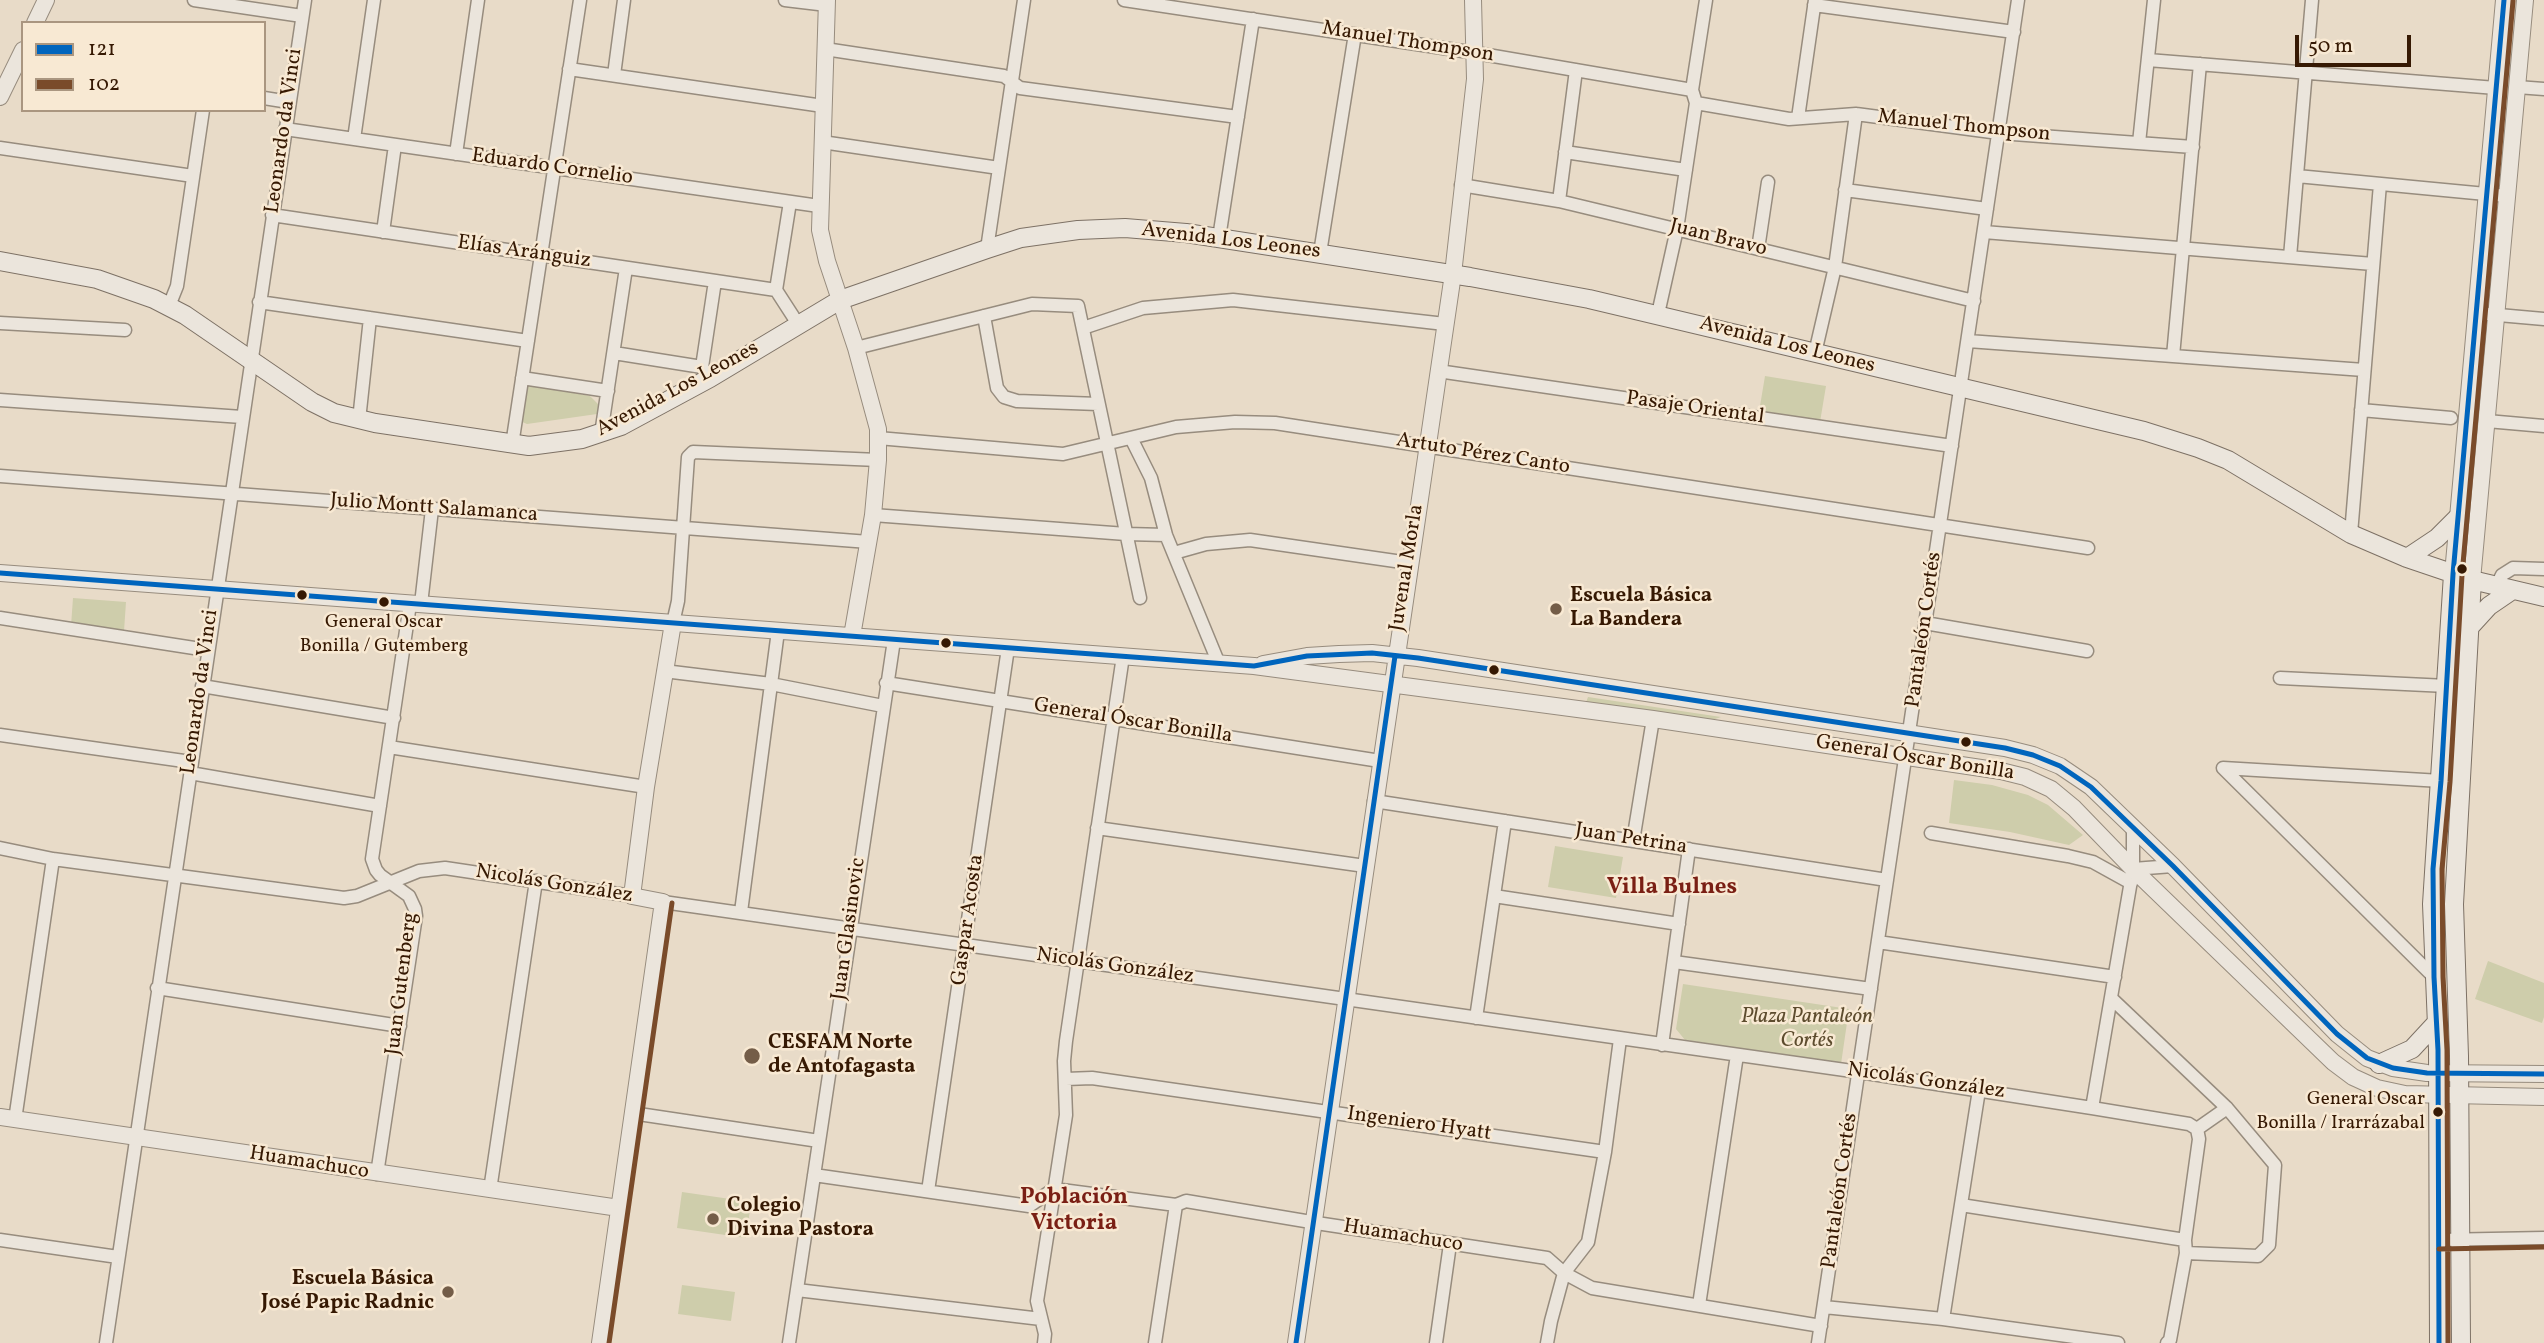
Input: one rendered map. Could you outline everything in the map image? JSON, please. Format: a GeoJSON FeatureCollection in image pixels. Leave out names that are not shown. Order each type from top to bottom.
{"type":"FeatureCollection","features":[{"type":"Feature","properties":{"kind":"main road","name":"Avenida Los Leones"},"geometry":{"type":"LineString","coordinates":[[0,261],[97,279],[169,306],[312,402],[334,413],[359,420],[512,445],[562,443],[601,434],[706,372],[840,300],[987,249],[1049,233],[1101,228],[1186,233],[1556,292],[2144,431],[2228,460],[2351,534],[2407,558],[2472,580],[2544,597]]}},
{"type":"Feature","properties":{"kind":"main road"},"geometry":{"type":"LineString","coordinates":[[2407,558],[2437,538],[2458,517]]}},
{"type":"Feature","properties":{"kind":"main road"},"geometry":{"type":"LineString","coordinates":[[2439,1343],[2438,1073],[2433,869],[2453,574]]}},
{"type":"Feature","properties":{"kind":"main road"},"geometry":{"type":"LineString","coordinates":[[2461,1343],[2459,1073],[2454,904],[2472,580]]}},
{"type":"Feature","properties":{"kind":"main road"},"geometry":{"type":"LineString","coordinates":[[2468,629],[2504,589]]}},
{"type":"Feature","properties":{"kind":"main road"},"geometry":{"type":"LineString","coordinates":[[2378,1064],[2412,1049],[2437,1022]]}},
{"type":"Feature","properties":{"kind":"street"},"geometry":{"type":"LineString","coordinates":[[36,21],[46,0]]}},
{"type":"Feature","properties":{"kind":"street"},"geometry":{"type":"LineString","coordinates":[[194,0],[302,16]]}},
{"type":"Feature","properties":{"kind":"street","name":"Leonardo da Vinci"},"geometry":{"type":"LineString","coordinates":[[106,1343],[304,0]]}},
{"type":"Feature","properties":{"kind":"street"},"geometry":{"type":"LineString","coordinates":[[354,139],[374,0]]}},
{"type":"Feature","properties":{"kind":"street"},"geometry":{"type":"LineString","coordinates":[[456,154],[478,0]]}},
{"type":"Feature","properties":{"kind":"street"},"geometry":{"type":"LineString","coordinates":[[512,445],[580,0]]}},
{"type":"Feature","properties":{"kind":"street"},"geometry":{"type":"LineString","coordinates":[[614,75],[624,0]]}},
{"type":"Feature","properties":{"kind":"street"},"geometry":{"type":"LineString","coordinates":[[785,0],[827,3],[819,206],[822,242],[875,415],[878,460],[873,515],[852,636]]}},
{"type":"Feature","properties":{"kind":"street"},"geometry":{"type":"LineString","coordinates":[[987,249],[1024,0]]}},
{"type":"Feature","properties":{"kind":"street","name":"Manuel Thompson"},"geometry":{"type":"LineString","coordinates":[[1124,0],[1216,6],[1253,19],[1576,70],[1781,118],[1856,114],[1998,133],[2193,147]]}},
{"type":"Feature","properties":{"kind":"street","name":"Juvenal Morla"},"geometry":{"type":"LineString","coordinates":[[1296,1343],[1453,274],[1461,185],[1473,103],[1476,53],[1473,0]]}},
{"type":"Feature","properties":{"kind":"street"},"geometry":{"type":"LineString","coordinates":[[1658,314],[1677,229],[1706,0]]}},
{"type":"Feature","properties":{"kind":"street","name":"Pantaleón Cortés"},"geometry":{"type":"LineString","coordinates":[[1818,1343],[2018,0]]}},
{"type":"Feature","properties":{"kind":"street"},"geometry":{"type":"LineString","coordinates":[[2139,143],[2154,0]]}},
{"type":"Feature","properties":{"kind":"street"},"geometry":{"type":"LineString","coordinates":[[2290,257],[2312,0]]}},
{"type":"Feature","properties":{"kind":"street"},"geometry":{"type":"LineString","coordinates":[[2453,574],[2504,0]]}},
{"type":"Feature","properties":{"kind":"street"},"geometry":{"type":"LineString","coordinates":[[2472,580],[2525,0]]}},
{"type":"Feature","properties":{"kind":"street"},"geometry":{"type":"LineString","coordinates":[[1798,118],[1814,2],[2014,32]]}},
{"type":"Feature","properties":{"kind":"street"},"geometry":{"type":"LineString","coordinates":[[1219,238],[1253,19]]}},
{"type":"Feature","properties":{"kind":"street"},"geometry":{"type":"LineString","coordinates":[[1320,253],[1355,34]]}},
{"type":"Feature","properties":{"kind":"street"},"geometry":{"type":"LineString","coordinates":[[825,48],[1004,76],[1020,88],[1238,117]]}},
{"type":"Feature","properties":{"kind":"street"},"geometry":{"type":"LineString","coordinates":[[0,97],[21,58]]}},
{"type":"Feature","properties":{"kind":"street"},"geometry":{"type":"LineString","coordinates":[[2148,60],[2496,88]]}},
{"type":"Feature","properties":{"kind":"street"},"geometry":{"type":"LineString","coordinates":[[2173,356],[2200,64]]}},
{"type":"Feature","properties":{"kind":"street"},"geometry":{"type":"LineString","coordinates":[[569,69],[823,106]]}},
{"type":"Feature","properties":{"kind":"street"},"geometry":{"type":"LineString","coordinates":[[1559,201],[1576,70]]}},
{"type":"Feature","properties":{"kind":"street"},"geometry":{"type":"LineString","coordinates":[[2517,87],[2544,89]]}},
{"type":"Feature","properties":{"kind":"street"},"geometry":{"type":"LineString","coordinates":[[266,98],[289,102]]}},
{"type":"Feature","properties":{"kind":"street"},"geometry":{"type":"LineString","coordinates":[[169,306],[177,286],[203,112]]}},
{"type":"Feature","properties":{"kind":"street"},"geometry":{"type":"LineString","coordinates":[[1815,353],[1835,267],[1856,114]]}},
{"type":"Feature","properties":{"kind":"street","name":"Eduardo Cornelio"},"geometry":{"type":"LineString","coordinates":[[285,129],[819,206]]}},
{"type":"Feature","properties":{"kind":"street"},"geometry":{"type":"LineString","coordinates":[[822,142],[999,168]]}},
{"type":"Feature","properties":{"kind":"street"},"geometry":{"type":"LineString","coordinates":[[383,232],[395,145]]}},
{"type":"Feature","properties":{"kind":"street"},"geometry":{"type":"LineString","coordinates":[[0,148],[193,176]]}},
{"type":"Feature","properties":{"kind":"street"},"geometry":{"type":"LineString","coordinates":[[1565,152],[1686,170]]}},
{"type":"Feature","properties":{"kind":"street"},"geometry":{"type":"LineString","coordinates":[[2297,176],[2507,196]]}},
{"type":"Feature","properties":{"kind":"street"},"geometry":{"type":"LineString","coordinates":[[1758,249],[1768,182]]}},
{"type":"Feature","properties":{"kind":"street"},"geometry":{"type":"LineString","coordinates":[[2351,534],[2380,184]]}},
{"type":"Feature","properties":{"kind":"street","name":"Juan Bravo"},"geometry":{"type":"LineString","coordinates":[[1461,185],[1559,201],[1974,301]]}},
{"type":"Feature","properties":{"kind":"street"},"geometry":{"type":"LineString","coordinates":[[1845,190],[1987,209]]}},
{"type":"Feature","properties":{"kind":"street"},"geometry":{"type":"LineString","coordinates":[[790,202],[776,290],[798,324]]}},
{"type":"Feature","properties":{"kind":"street","name":"Elías Aránguiz"},"geometry":{"type":"LineString","coordinates":[[272,215],[776,290]]}},
{"type":"Feature","properties":{"kind":"street"},"geometry":{"type":"LineString","coordinates":[[1984,232],[2373,264]]}},
{"type":"Feature","properties":{"kind":"street"},"geometry":{"type":"LineString","coordinates":[[601,434],[626,268]]}},
{"type":"Feature","properties":{"kind":"street"},"geometry":{"type":"LineString","coordinates":[[614,353],[706,372],[715,281]]}},
{"type":"Feature","properties":{"kind":"street"},"geometry":{"type":"LineString","coordinates":[[1083,328],[1143,308],[1233,300],[1445,324]]}},
{"type":"Feature","properties":{"kind":"street"},"geometry":{"type":"LineString","coordinates":[[260,302],[528,341]]}},
{"type":"Feature","properties":{"kind":"street"},"geometry":{"type":"LineString","coordinates":[[856,348],[1032,304],[1078,306],[1140,598]]}},
{"type":"Feature","properties":{"kind":"street"},"geometry":{"type":"LineString","coordinates":[[2476,313],[2544,318]]}},
{"type":"Feature","properties":{"kind":"street"},"geometry":{"type":"LineString","coordinates":[[984,316],[997,388],[1004,397],[1017,401],[1098,404]]}},
{"type":"Feature","properties":{"kind":"street"},"geometry":{"type":"LineString","coordinates":[[359,420],[369,318]]}},
{"type":"Feature","properties":{"kind":"street"},"geometry":{"type":"LineString","coordinates":[[0,323],[125,330]]}},
{"type":"Feature","properties":{"kind":"street"},"geometry":{"type":"LineString","coordinates":[[1968,341],[2364,370]]}},
{"type":"Feature","properties":{"kind":"street","name":"Pasaje Oriental"},"geometry":{"type":"LineString","coordinates":[[1438,371],[1952,446]]}},
{"type":"Feature","properties":{"kind":"street"},"geometry":{"type":"LineString","coordinates":[[522,378],[608,391]]}},
{"type":"Feature","properties":{"kind":"street"},"geometry":{"type":"LineString","coordinates":[[0,400],[242,417]]}},
{"type":"Feature","properties":{"kind":"street"},"geometry":{"type":"LineString","coordinates":[[2361,411],[2451,418]]}},
{"type":"Feature","properties":{"kind":"street"},"geometry":{"type":"LineString","coordinates":[[2487,421],[2544,426]]}},
{"type":"Feature","properties":{"kind":"street","name":"Artuto Pérez Canto"},"geometry":{"type":"LineString","coordinates":[[877,438],[1052,454],[1076,453],[1109,443],[1200,424],[1255,422],[2088,548]]}},
{"type":"Feature","properties":{"kind":"street"},"geometry":{"type":"LineString","coordinates":[[1131,438],[1151,478],[1166,535],[1219,664]]}},
{"type":"Feature","properties":{"kind":"street"},"geometry":{"type":"LineString","coordinates":[[632,896],[664,671],[678,601],[688,457],[693,452],[878,460]]}},
{"type":"Feature","properties":{"kind":"street","name":"Julio Montt Salamanca"},"geometry":{"type":"LineString","coordinates":[[0,476],[869,542]]}},
{"type":"Feature","properties":{"kind":"street","name":"Juan Gutenberg"},"geometry":{"type":"LineString","coordinates":[[377,1174],[415,909],[409,896],[376,870],[372,859],[389,747],[432,509]]}},
{"type":"Feature","properties":{"kind":"street"},"geometry":{"type":"LineString","coordinates":[[873,515],[1166,535]]}},
{"type":"Feature","properties":{"kind":"street"},"geometry":{"type":"LineString","coordinates":[[1174,553],[1220,541],[1251,540],[1409,563]]}},
{"type":"Feature","properties":{"kind":"street"},"geometry":{"type":"LineString","coordinates":[[2504,589],[2502,575],[2513,568],[2544,569]]}},
{"type":"Feature","properties":{"kind":"street","name":"General Óscar Bonilla"},"geometry":{"type":"LineString","coordinates":[[0,573],[1254,666],[1653,719],[2001,771],[2025,777],[2051,789],[2074,808],[2132,876],[2342,1070],[2363,1082],[2391,1092],[2438,1096],[2544,1097]]}},
{"type":"Feature","properties":{"kind":"street"},"geometry":{"type":"LineString","coordinates":[[0,618],[207,650]]}},
{"type":"Feature","properties":{"kind":"street"},"geometry":{"type":"LineString","coordinates":[[1926,623],[2087,651]]}},
{"type":"Feature","properties":{"kind":"street"},"geometry":{"type":"LineString","coordinates":[[741,912],[778,631]]}},
{"type":"Feature","properties":{"kind":"street","name":"Juan Glasinovic"},"geometry":{"type":"LineString","coordinates":[[789,1343],[894,640]]}},
{"type":"Feature","properties":{"kind":"street","name":"Gaspar Acosta"},"geometry":{"type":"LineString","coordinates":[[928,1191],[1008,648]]}},
{"type":"Feature","properties":{"kind":"street","name":"General Óscar Bonilla"},"geometry":{"type":"LineString","coordinates":[[1254,666],[1307,656],[1371,653],[2005,748],[2051,762],[2091,787],[2133,826],[2337,1034],[2357,1051],[2378,1064],[2407,1070],[2544,1074]]}},
{"type":"Feature","properties":{"kind":"street"},"geometry":{"type":"LineString","coordinates":[[1044,1343],[1045,1334],[1037,1301],[1066,1115],[1066,1041],[1122,656]]}},
{"type":"Feature","properties":{"kind":"street"},"geometry":{"type":"LineString","coordinates":[[664,671],[771,684],[883,706]]}},
{"type":"Feature","properties":{"kind":"street"},"geometry":{"type":"LineString","coordinates":[[2280,677],[2447,686]]}},
{"type":"Feature","properties":{"kind":"street","name":"General Óscar Bonilla"},"geometry":{"type":"LineString","coordinates":[[886,684],[1380,761]]}},
{"type":"Feature","properties":{"kind":"street"},"geometry":{"type":"LineString","coordinates":[[202,686],[394,718]]}},
{"type":"Feature","properties":{"kind":"street"},"geometry":{"type":"LineString","coordinates":[[1633,841],[1653,719]]}},
{"type":"Feature","properties":{"kind":"street"},"geometry":{"type":"LineString","coordinates":[[0,735],[190,768],[380,806]]}},
{"type":"Feature","properties":{"kind":"street"},"geometry":{"type":"LineString","coordinates":[[389,747],[646,787]]}},
{"type":"Feature","properties":{"kind":"street"},"geometry":{"type":"LineString","coordinates":[[2434,977],[2223,768],[2441,781]]}},
{"type":"Feature","properties":{"kind":"street","name":"Juan Petrina"},"geometry":{"type":"LineString","coordinates":[[1374,801],[1887,880]]}},
{"type":"Feature","properties":{"kind":"street"},"geometry":{"type":"LineString","coordinates":[[1476,1018],[1505,821]]}},
{"type":"Feature","properties":{"kind":"street"},"geometry":{"type":"LineString","coordinates":[[2092,1108],[2132,876],[2133,826]]}},
{"type":"Feature","properties":{"kind":"street"},"geometry":{"type":"LineString","coordinates":[[1097,828],[1365,866]]}},
{"type":"Feature","properties":{"kind":"street","name":"General Óscar Bonilla"},"geometry":{"type":"LineString","coordinates":[[1931,833],[2068,856],[2132,876]]}},
{"type":"Feature","properties":{"kind":"street","name":"Nicolás González"},"geometry":{"type":"LineString","coordinates":[[0,848],[54,859],[175,873],[344,898],[357,896],[419,871],[445,869],[1620,1040],[1859,1072],[2189,1124],[2197,1129]]}},
{"type":"Feature","properties":{"kind":"street"},"geometry":{"type":"LineString","coordinates":[[1662,1045],[1689,849]]}},
{"type":"Feature","properties":{"kind":"street"},"geometry":{"type":"LineString","coordinates":[[7,1118],[54,859]]}},
{"type":"Feature","properties":{"kind":"street"},"geometry":{"type":"LineString","coordinates":[[2132,876],[2173,866]]}},
{"type":"Feature","properties":{"kind":"street"},"geometry":{"type":"LineString","coordinates":[[490,1190],[537,881]]}},
{"type":"Feature","properties":{"kind":"street"},"geometry":{"type":"LineString","coordinates":[[1494,896],[1679,925]]}},
{"type":"Feature","properties":{"kind":"street"},"geometry":{"type":"LineString","coordinates":[[600,1343],[663,902]]}},
{"type":"Feature","properties":{"kind":"street"},"geometry":{"type":"LineString","coordinates":[[1878,942],[2115,978]]}},
{"type":"Feature","properties":{"kind":"street"},"geometry":{"type":"LineString","coordinates":[[1674,962],[1871,989]]}},
{"type":"Feature","properties":{"kind":"street"},"geometry":{"type":"LineString","coordinates":[[158,988],[400,1026]]}},
{"type":"Feature","properties":{"kind":"street"},"geometry":{"type":"LineString","coordinates":[[1961,1205],[2185,1246],[2258,1256],[2269,1245],[2275,1165],[2227,1108],[2111,998]]}},
{"type":"Feature","properties":{"kind":"street"},"geometry":{"type":"LineString","coordinates":[[1547,1343],[1564,1273],[1588,1242],[1605,1152],[1620,1040]]}},
{"type":"Feature","properties":{"kind":"street"},"geometry":{"type":"LineString","coordinates":[[1699,1305],[1737,1055]]}},
{"type":"Feature","properties":{"kind":"street","name":"Ingeniero Hyatt"},"geometry":{"type":"LineString","coordinates":[[1066,1079],[1092,1078],[1605,1152]]}},
{"type":"Feature","properties":{"kind":"street"},"geometry":{"type":"LineString","coordinates":[[1943,1319],[1979,1090]]}},
{"type":"Feature","properties":{"kind":"street"},"geometry":{"type":"LineString","coordinates":[[2169,1342],[2185,1246],[2199,1139],[2197,1129],[2227,1108]]}},
{"type":"Feature","properties":{"kind":"street"},"geometry":{"type":"LineString","coordinates":[[632,1113],[819,1141]]}},
{"type":"Feature","properties":{"kind":"street","name":"Huamachuco"},"geometry":{"type":"LineString","coordinates":[[7,1118],[619,1208]]}},
{"type":"Feature","properties":{"kind":"street"},"geometry":{"type":"LineString","coordinates":[[814,1175],[1029,1206],[1054,1189]]}},
{"type":"Feature","properties":{"kind":"street","name":"Huamachuco"},"geometry":{"type":"LineString","coordinates":[[1054,1189],[1176,1205],[1186,1200],[1313,1223],[1547,1258],[1564,1273],[1592,1289],[1821,1326]]}},
{"type":"Feature","properties":{"kind":"street"},"geometry":{"type":"LineString","coordinates":[[1155,1343],[1176,1205]]}},
{"type":"Feature","properties":{"kind":"street"},"geometry":{"type":"LineString","coordinates":[[2439,1240],[2544,1238]]}},
{"type":"Feature","properties":{"kind":"street"},"geometry":{"type":"LineString","coordinates":[[0,1240],[118,1256]]}},
{"type":"Feature","properties":{"kind":"street"},"geometry":{"type":"LineString","coordinates":[[1436,1343],[1450,1244]]}},
{"type":"Feature","properties":{"kind":"street"},"geometry":{"type":"LineString","coordinates":[[797,1290],[1041,1319]]}},
{"type":"Feature","properties":{"kind":"street"},"geometry":{"type":"LineString","coordinates":[[1824,1307],[1943,1319],[2118,1343]]}},
{"type":"Feature","properties":{"kind":"green space"},"geometry":{"type":"Polygon","coordinates":[[[1765,376],[1826,386],[1820,422],[1759,412],[1765,376]]]}},
{"type":"Feature","properties":{"kind":"green space"},"geometry":{"type":"Polygon","coordinates":[[[527,384],[590,396],[599,405],[597,414],[527,424],[520,421],[527,384]]]}},
{"type":"Feature","properties":{"kind":"green space"},"geometry":{"type":"Polygon","coordinates":[[[73,598],[126,602],[124,631],[71,626],[73,598]]]}},
{"type":"Feature","properties":{"kind":"green space"},"geometry":{"type":"Polygon","coordinates":[[[1588,697],[1721,717],[1709,721],[1585,705],[1588,697]]]}},
{"type":"Feature","properties":{"kind":"green space"},"geometry":{"type":"Polygon","coordinates":[[[1954,780],[1992,785],[2028,795],[2048,805],[2083,835],[2069,845],[2010,832],[1949,823],[1954,780]]]}},
{"type":"Feature","properties":{"kind":"green space"},"geometry":{"type":"Polygon","coordinates":[[[1555,846],[1623,857],[1616,898],[1548,887],[1555,846]]]}},
{"type":"Feature","properties":{"kind":"green space"},"geometry":{"type":"Polygon","coordinates":[[[2488,961],[2544,983],[2542,1023],[2475,999],[2488,961]]]}},
{"type":"Feature","properties":{"kind":"green space","name":"Plaza Pantaleón Cortés"},"geometry":{"type":"Polygon","coordinates":[[[1683,984],[1849,1009],[1841,1064],[1685,1040],[1676,1029],[1683,984]]]}},
{"type":"Feature","properties":{"kind":"green space"},"geometry":{"type":"Polygon","coordinates":[[[682,1192],[751,1202],[746,1238],[677,1228],[682,1192]]]}},
{"type":"Feature","properties":{"kind":"green space"},"geometry":{"type":"Polygon","coordinates":[[[682,1285],[735,1292],[731,1321],[678,1314],[682,1285]]]}},
{"type":"Feature","properties":{"kind":"transit line","name":"121"},"geometry":{"type":"LineString","coordinates":[[2439,1343],[2438,1050],[2433,869],[2453,574],[2504,0]]}},
{"type":"Feature","properties":{"kind":"transit line","name":"102"},"geometry":{"type":"LineString","coordinates":[[2448,1343],[2447,1050],[2442,869],[2462,575],[2513,1]]}},
{"type":"Feature","properties":{"kind":"transit line","name":"121"},"geometry":{"type":"LineString","coordinates":[[0,573],[1254,666],[1307,656],[1372,653],[2005,748],[2060,766],[2091,787],[2173,866],[2337,1034],[2367,1058],[2393,1068],[2427,1073],[2544,1074]]}},
{"type":"Feature","properties":{"kind":"transit line","name":"121"},"geometry":{"type":"LineString","coordinates":[[1296,1343],[1395,656]]}},
{"type":"Feature","properties":{"kind":"transit line","name":"102"},"geometry":{"type":"LineString","coordinates":[[609,1343],[672,903]]}},
{"type":"Feature","properties":{"kind":"transit line","name":"102"},"geometry":{"type":"LineString","coordinates":[[2439,1249],[2544,1247]]}},
{"type":"Feature","properties":{"kind":"place","name":"General Oscar Bonilla / Gutemberg"},"geometry":{"type":"Point","coordinates":[384,602]}},
{"type":"Feature","properties":{"kind":"place","name":"Escuela Básica La Bandera"},"geometry":{"type":"Point","coordinates":[1556,609]}},
{"type":"Feature","properties":{"kind":"place","name":"CESFAM Norte de Antofagasta"},"geometry":{"type":"Point","coordinates":[752,1056]}},
{"type":"Feature","properties":{"kind":"place","name":"General Oscar Bonilla / Irarrázabal"},"geometry":{"type":"Point","coordinates":[2438,1112]}},
{"type":"Feature","properties":{"kind":"place","name":"Colegio Divina Pastora"},"geometry":{"type":"Point","coordinates":[713,1219]}},
{"type":"Feature","properties":{"kind":"place","name":"Escuela Básica José Papic Radnic"},"geometry":{"type":"Point","coordinates":[448,1292]}},
{"type":"Feature","properties":{"kind":"district","name":"Villa Bulnes"},"geometry":{"type":"Point","coordinates":[1672,889]}},
{"type":"Feature","properties":{"kind":"district","name":"Población Victoria"},"geometry":{"type":"Point","coordinates":[1074,1212]}}]}
